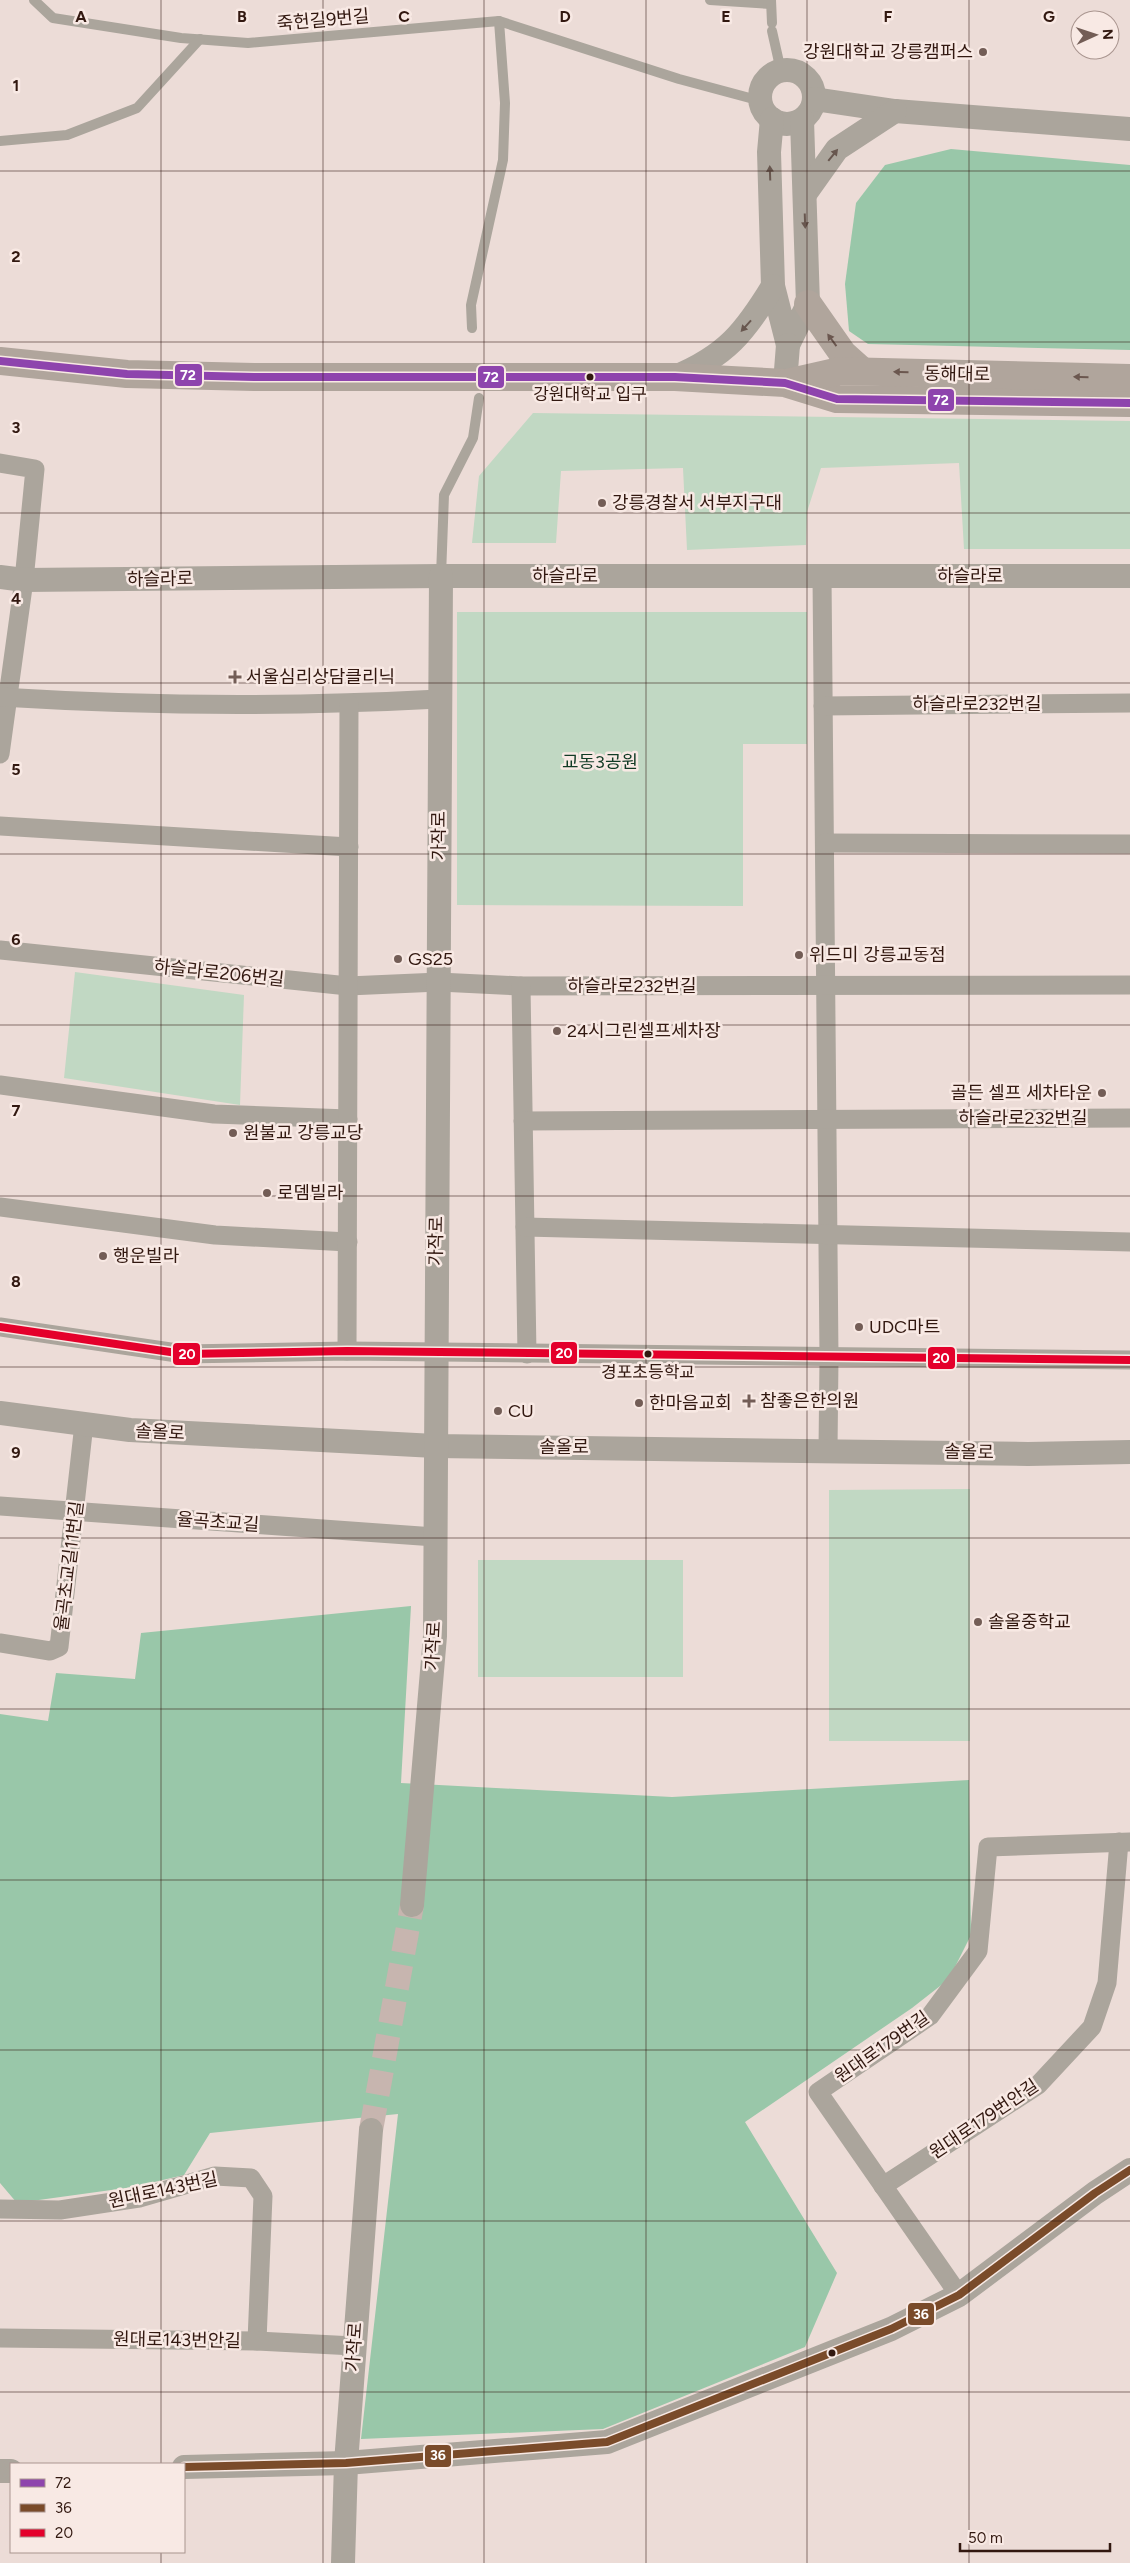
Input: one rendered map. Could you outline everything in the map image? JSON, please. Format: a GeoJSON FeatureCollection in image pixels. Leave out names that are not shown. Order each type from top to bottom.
{"type":"FeatureCollection","features":[{"type":"Feature","properties":{"kind":"main road"},"geometry":{"type":"LineString","coordinates":[[808,304],[842,354],[862,371]]}},
{"type":"Feature","properties":{"kind":"main road","name":"동해대로"},"geometry":{"type":"LineString","coordinates":[[0,361],[127,374],[254,377],[675,377],[785,383],[837,399],[1130,403]]}},
{"type":"Feature","properties":{"kind":"main road","name":"동해대로"},"geometry":{"type":"LineString","coordinates":[[785,383],[840,371],[1130,378]]}},
{"type":"Feature","properties":{"kind":"street"},"geometry":{"type":"LineString","coordinates":[[766,110],[786,124],[802,120],[808,114],[814,99],[810,83],[798,72],[782,71],[768,78],[763,85],[769,152],[773,286],[788,345],[785,383]]}},
{"type":"Feature","properties":{"kind":"street"},"geometry":{"type":"LineString","coordinates":[[814,99],[895,111],[1130,129]]}},
{"type":"Feature","properties":{"kind":"street"},"geometry":{"type":"LineString","coordinates":[[805,194],[837,149],[895,111]]}},
{"type":"Feature","properties":{"kind":"street"},"geometry":{"type":"LineString","coordinates":[[788,345],[808,304],[802,120]]}},
{"type":"Feature","properties":{"kind":"street"},"geometry":{"type":"LineString","coordinates":[[675,377],[694,369],[723,352],[752,321],[773,286]]}},
{"type":"Feature","properties":{"kind":"street"},"geometry":{"type":"LineString","coordinates":[[0,463],[35,469],[24,580],[3,697],[0,754]]}},
{"type":"Feature","properties":{"kind":"street","name":"하슬라로"},"geometry":{"type":"LineString","coordinates":[[0,576],[24,580],[441,576],[1130,576]]}},
{"type":"Feature","properties":{"kind":"street","name":"가작로"},"geometry":{"type":"LineString","coordinates":[[412,1905],[435,1636],[435,1353],[441,576]]}},
{"type":"Feature","properties":{"kind":"street"},"geometry":{"type":"LineString","coordinates":[[822,576],[829,1358],[828,1450]]}},
{"type":"Feature","properties":{"kind":"street"},"geometry":{"type":"LineString","coordinates":[[3,697],[73,701],[349,704],[439,699]]}},
{"type":"Feature","properties":{"kind":"street","name":"하슬라로232번길"},"geometry":{"type":"LineString","coordinates":[[823,706],[1130,703]]}},
{"type":"Feature","properties":{"kind":"street"},"geometry":{"type":"LineString","coordinates":[[348,1351],[349,704]]}},
{"type":"Feature","properties":{"kind":"street"},"geometry":{"type":"LineString","coordinates":[[0,826],[349,847]]}},
{"type":"Feature","properties":{"kind":"street"},"geometry":{"type":"LineString","coordinates":[[825,843],[1130,844]]}},
{"type":"Feature","properties":{"kind":"street","name":"하슬라로206번길"},"geometry":{"type":"LineString","coordinates":[[0,950],[348,986],[439,982]]}},
{"type":"Feature","properties":{"kind":"street","name":"하슬라로232번길"},"geometry":{"type":"LineString","coordinates":[[439,982],[521,986],[1130,985]]}},
{"type":"Feature","properties":{"kind":"street"},"geometry":{"type":"LineString","coordinates":[[521,986],[527,1354]]}},
{"type":"Feature","properties":{"kind":"street"},"geometry":{"type":"LineString","coordinates":[[0,1085],[214,1114],[348,1119]]}},
{"type":"Feature","properties":{"kind":"street","name":"하슬라로232번길"},"geometry":{"type":"LineString","coordinates":[[523,1121],[1130,1118]]}},
{"type":"Feature","properties":{"kind":"street"},"geometry":{"type":"LineString","coordinates":[[0,1207],[215,1235],[348,1242]]}},
{"type":"Feature","properties":{"kind":"street"},"geometry":{"type":"LineString","coordinates":[[525,1226],[1130,1242]]}},
{"type":"Feature","properties":{"kind":"street"},"geometry":{"type":"LineString","coordinates":[[0,1327],[184,1354],[348,1351],[1130,1360]]}},
{"type":"Feature","properties":{"kind":"street","name":"솔올로"},"geometry":{"type":"LineString","coordinates":[[0,1414],[130,1430],[435,1446],[1028,1454],[1130,1452]]}},
{"type":"Feature","properties":{"kind":"street","name":"율곡초교길11번길"},"geometry":{"type":"LineString","coordinates":[[0,1643],[50,1651],[59,1647],[76,1512],[84,1424]]}},
{"type":"Feature","properties":{"kind":"street","name":"율곡초교길"},"geometry":{"type":"LineString","coordinates":[[0,1506],[435,1537]]}},
{"type":"Feature","properties":{"kind":"street","name":"원대로179번길"},"geometry":{"type":"LineString","coordinates":[[959,2295],[818,2092],[930,2016],[978,1952],[988,1847],[1124,1842]]}},
{"type":"Feature","properties":{"kind":"street","name":"원대로179번안길"},"geometry":{"type":"LineString","coordinates":[[883,2186],[1038,2085],[1092,2027],[1107,1983],[1124,1842]]}},
{"type":"Feature","properties":{"kind":"street","name":"가작로"},"geometry":{"type":"LineString","coordinates":[[343,2563],[346,2463],[371,2130]]}},
{"type":"Feature","properties":{"kind":"street"},"geometry":{"type":"LineString","coordinates":[[1095,2193],[1130,2149]]}},
{"type":"Feature","properties":{"kind":"street"},"geometry":{"type":"LineString","coordinates":[[185,2467],[346,2463],[607,2442],[891,2329],[959,2295],[1095,2193],[1130,2170]]}},
{"type":"Feature","properties":{"kind":"street","name":"원대로143번길"},"geometry":{"type":"LineString","coordinates":[[0,2209],[60,2210],[139,2198],[215,2176],[251,2178],[263,2196],[258,2341]]}},
{"type":"Feature","properties":{"kind":"street"},"geometry":{"type":"LineString","coordinates":[[1095,2193],[1130,2178]]}},
{"type":"Feature","properties":{"kind":"street","name":"원대로143번안길"},"geometry":{"type":"LineString","coordinates":[[0,2338],[258,2341],[354,2346]]}},
{"type":"Feature","properties":{"kind":"lane","name":"죽헌길9번길"},"geometry":{"type":"LineString","coordinates":[[34,0],[53,18],[200,40],[248,43],[499,21],[679,79],[766,110]]}},
{"type":"Feature","properties":{"kind":"lane"},"geometry":{"type":"LineString","coordinates":[[710,0],[771,2],[772,27],[782,71]]}},
{"type":"Feature","properties":{"kind":"lane"},"geometry":{"type":"LineString","coordinates":[[472,328],[471,305],[503,160],[505,103],[499,21]]}},
{"type":"Feature","properties":{"kind":"lane"},"geometry":{"type":"LineString","coordinates":[[0,141],[66,135],[137,108],[200,40]]}},
{"type":"Feature","properties":{"kind":"lane"},"geometry":{"type":"LineString","coordinates":[[441,576],[444,495],[473,438],[479,398]]}},
{"type":"Feature","properties":{"kind":"green space"},"geometry":{"type":"Polygon","coordinates":[[[951,149],[1130,165],[1130,350],[868,344],[849,331],[845,284],[856,203],[885,165],[951,149]]]}},
{"type":"Feature","properties":{"kind":"green space"},"geometry":{"type":"Polygon","coordinates":[[[533,413],[1130,421],[1130,549],[964,549],[959,463],[821,468],[807,512],[806,545],[687,550],[683,468],[561,471],[556,543],[472,543],[479,476],[533,413]]]}},
{"type":"Feature","properties":{"kind":"green space","name":"교동3공원"},"geometry":{"type":"Polygon","coordinates":[[[457,612],[807,612],[807,744],[743,744],[743,906],[457,905],[457,612]]]}},
{"type":"Feature","properties":{"kind":"green space"},"geometry":{"type":"Polygon","coordinates":[[[75,972],[244,995],[240,1105],[64,1078],[75,972]]]}},
{"type":"Feature","properties":{"kind":"green space"},"geometry":{"type":"Polygon","coordinates":[[[970,1489],[970,1741],[829,1741],[829,1490],[970,1489]]]}},
{"type":"Feature","properties":{"kind":"green space"},"geometry":{"type":"Polygon","coordinates":[[[478,1560],[683,1560],[683,1677],[478,1677],[478,1560]]]}},
{"type":"Feature","properties":{"kind":"green space"},"geometry":{"type":"Polygon","coordinates":[[[411,1606],[401,1783],[672,1797],[969,1780],[971,1935],[949,1979],[912,2008],[745,2122],[837,2273],[805,2347],[603,2429],[361,2439],[398,2114],[210,2133],[184,2175],[133,2187],[17,2203],[0,2183],[0,1714],[48,1721],[56,1673],[135,1679],[141,1633],[411,1606]]]}},
{"type":"Feature","properties":{"kind":"tunnel"},"geometry":{"type":"LineString","coordinates":[[371,2130],[412,1905]]}},
{"type":"Feature","properties":{"kind":"transit line","name":"72"},"geometry":{"type":"LineString","coordinates":[[0,361],[127,374],[254,377],[675,377],[785,383],[837,399],[1130,403]]}},
{"type":"Feature","properties":{"kind":"transit line","name":"20"},"geometry":{"type":"LineString","coordinates":[[0,1327],[184,1354],[347,1351],[1130,1360]]}},
{"type":"Feature","properties":{"kind":"transit line","name":"36"},"geometry":{"type":"LineString","coordinates":[[185,2467],[346,2463],[607,2442],[891,2329],[959,2295],[1095,2193],[1130,2170]]}},
{"type":"Feature","properties":{"kind":"place","name":"강원대학교 강릉캠퍼스"},"geometry":{"type":"Point","coordinates":[983,52]}},
{"type":"Feature","properties":{"kind":"place","name":"강원대학교 입구"},"geometry":{"type":"Point","coordinates":[590,377]}},
{"type":"Feature","properties":{"kind":"place","name":"강릉경찰서 서부지구대"},"geometry":{"type":"Point","coordinates":[602,503]}},
{"type":"Feature","properties":{"kind":"place","name":"서울심리상담클리닉"},"geometry":{"type":"Point","coordinates":[235,677]}},
{"type":"Feature","properties":{"kind":"place","name":"위드미 강릉교동점"},"geometry":{"type":"Point","coordinates":[799,955]}},
{"type":"Feature","properties":{"kind":"place","name":"GS25"},"geometry":{"type":"Point","coordinates":[398,959]}},
{"type":"Feature","properties":{"kind":"place","name":"24시그린셀프세차장"},"geometry":{"type":"Point","coordinates":[557,1031]}},
{"type":"Feature","properties":{"kind":"place","name":"골든 셀프 세차타운"},"geometry":{"type":"Point","coordinates":[1102,1093]}},
{"type":"Feature","properties":{"kind":"place","name":"원불교 강릉교당"},"geometry":{"type":"Point","coordinates":[233,1133]}},
{"type":"Feature","properties":{"kind":"place","name":"로뎀빌라"},"geometry":{"type":"Point","coordinates":[267,1193]}},
{"type":"Feature","properties":{"kind":"place","name":"행운빌라"},"geometry":{"type":"Point","coordinates":[103,1256]}},
{"type":"Feature","properties":{"kind":"place","name":"UDC마트"},"geometry":{"type":"Point","coordinates":[859,1327]}},
{"type":"Feature","properties":{"kind":"place","name":"경포초등학교"},"geometry":{"type":"Point","coordinates":[648,1354]}},
{"type":"Feature","properties":{"kind":"place","name":"참좋은한의원"},"geometry":{"type":"Point","coordinates":[749,1401]}},
{"type":"Feature","properties":{"kind":"place","name":"한마음교회"},"geometry":{"type":"Point","coordinates":[639,1403]}},
{"type":"Feature","properties":{"kind":"place","name":"CU"},"geometry":{"type":"Point","coordinates":[498,1411]}},
{"type":"Feature","properties":{"kind":"place","name":"솔올중학교"},"geometry":{"type":"Point","coordinates":[978,1622]}}]}
